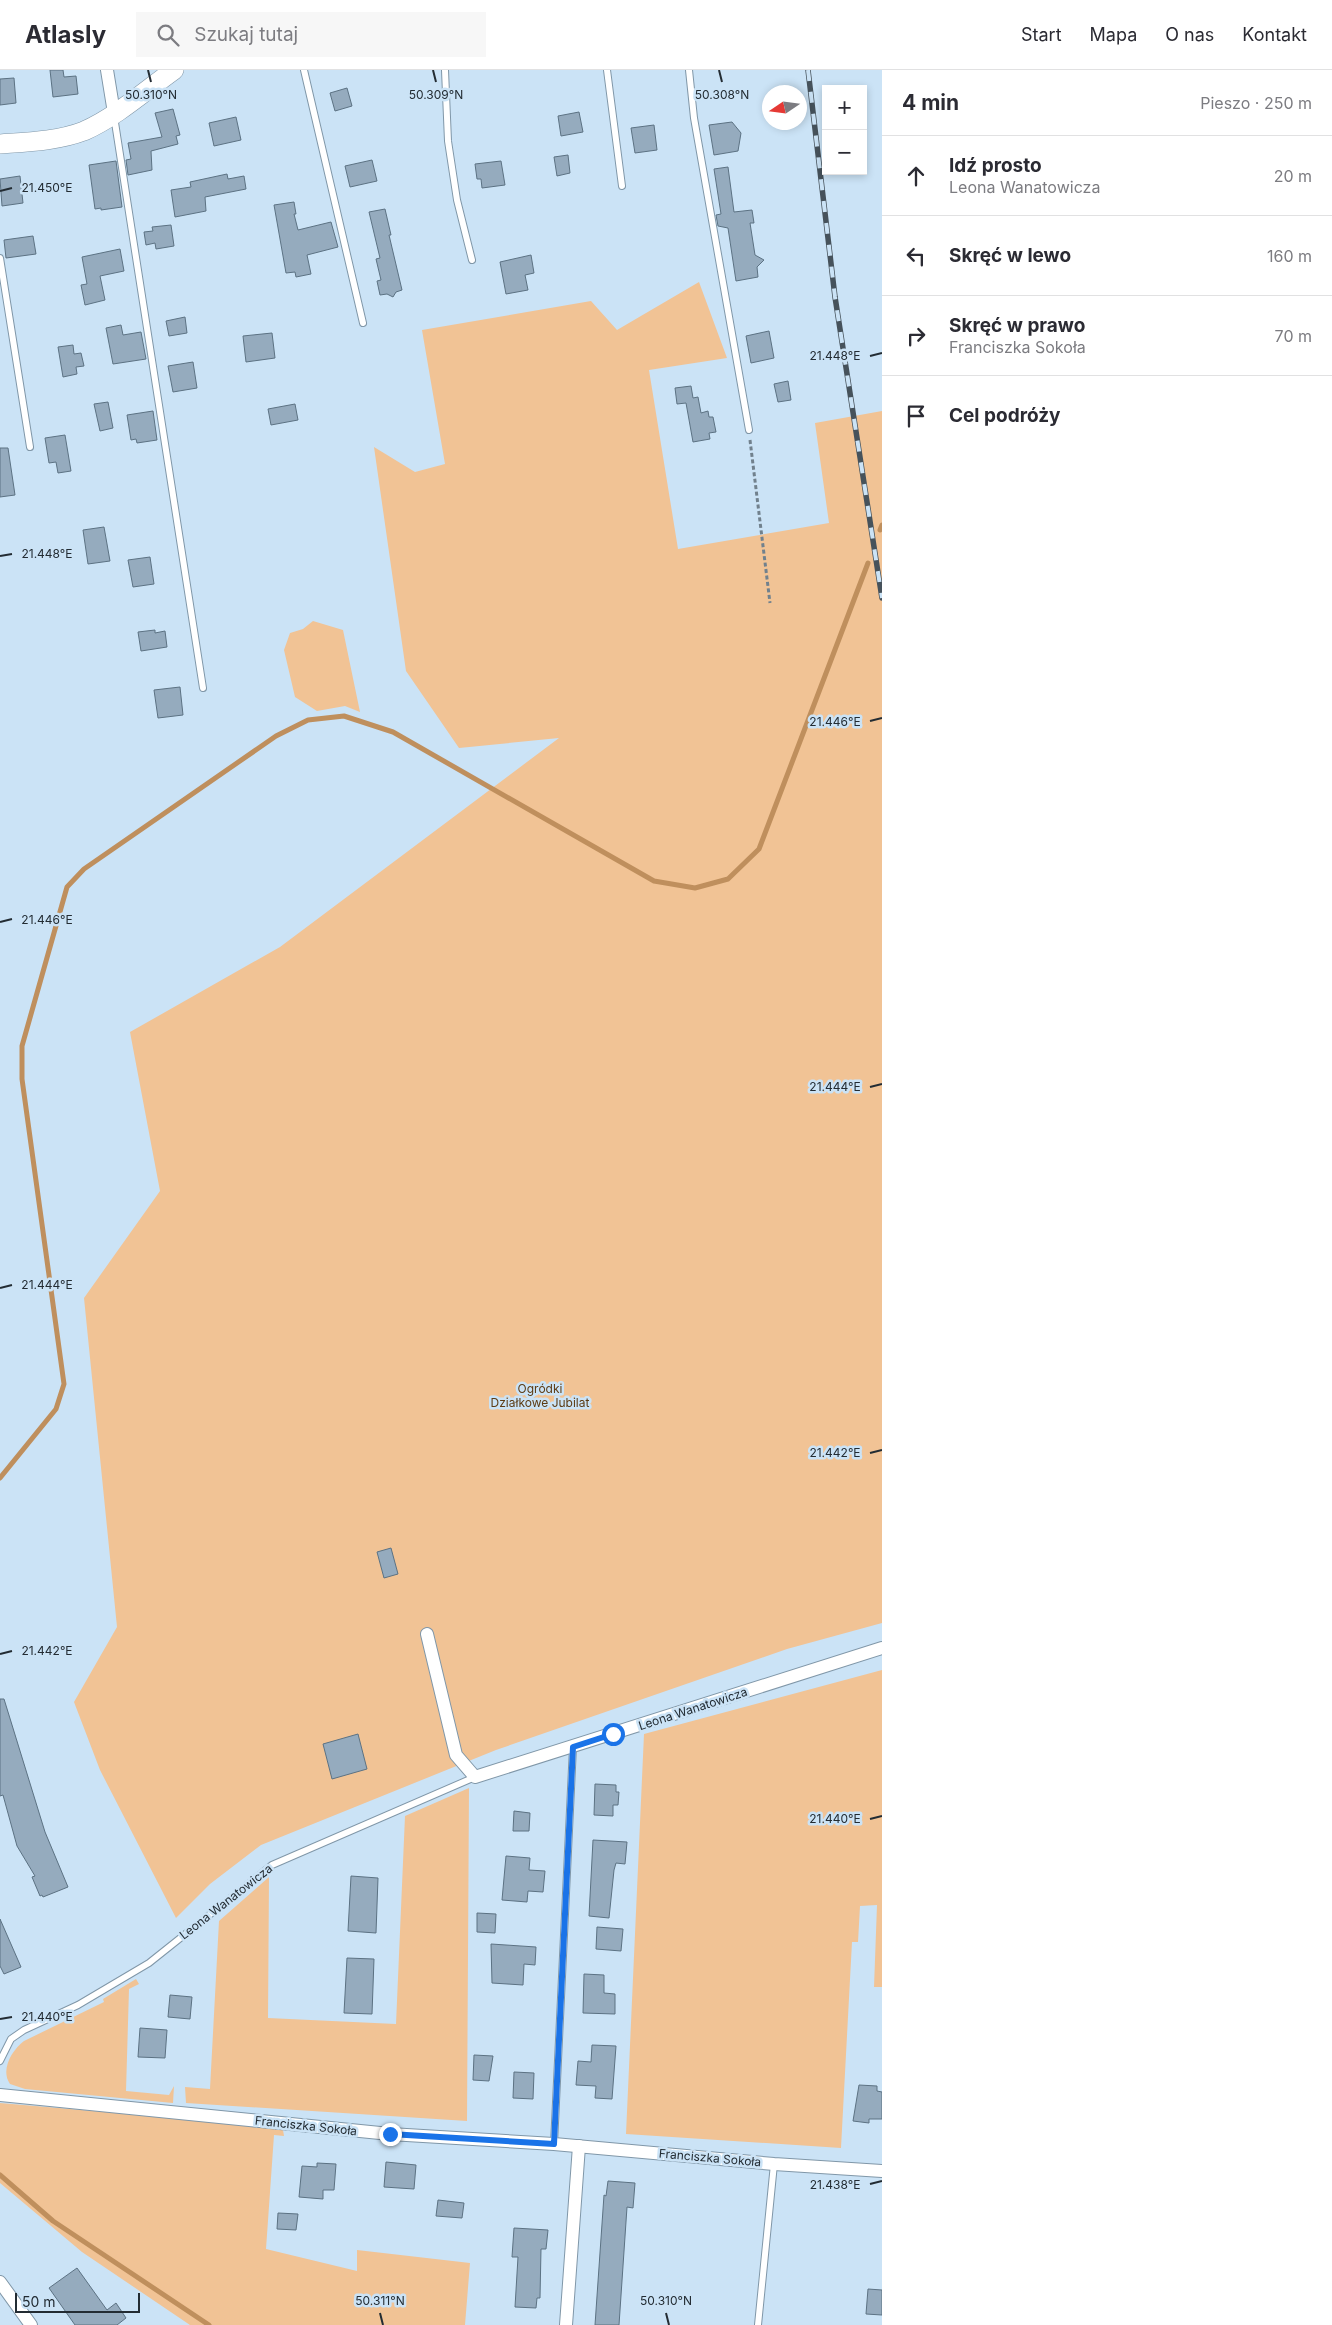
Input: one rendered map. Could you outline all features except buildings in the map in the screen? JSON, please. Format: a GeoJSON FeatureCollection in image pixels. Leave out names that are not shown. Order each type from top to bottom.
{"type":"FeatureCollection","features":[{"type":"Feature","properties":{"kind":"street"},"geometry":{"type":"LineString","coordinates":[[107,70],[114,113]]}},
{"type":"Feature","properties":{"kind":"street"},"geometry":{"type":"LineString","coordinates":[[0,144],[39,141],[84,131],[114,113],[174,70]]}},
{"type":"Feature","properties":{"kind":"street"},"geometry":{"type":"LineString","coordinates":[[427,1634],[456,1755],[475,1777]]}},
{"type":"Feature","properties":{"kind":"street","name":"Leona Wanatowicza"},"geometry":{"type":"LineString","coordinates":[[475,1777],[882,1648]]}},
{"type":"Feature","properties":{"kind":"street","name":"Franciszka Sokoła"},"geometry":{"type":"LineString","coordinates":[[0,2095],[390,2134],[554,2144],[774,2164],[882,2171]]}},
{"type":"Feature","properties":{"kind":"street"},"geometry":{"type":"LineString","coordinates":[[566,2325],[579,2146]]}},
{"type":"Feature","properties":{"kind":"street"},"geometry":{"type":"LineString","coordinates":[[0,2282],[31,2325]]}},
{"type":"Feature","properties":{"kind":"lane"},"geometry":{"type":"LineString","coordinates":[[304,70],[363,323]]}},
{"type":"Feature","properties":{"kind":"lane"},"geometry":{"type":"LineString","coordinates":[[444,70],[448,141],[457,200],[472,260]]}},
{"type":"Feature","properties":{"kind":"lane"},"geometry":{"type":"LineString","coordinates":[[608,70],[622,186]]}},
{"type":"Feature","properties":{"kind":"lane"},"geometry":{"type":"LineString","coordinates":[[689,70],[694,118],[749,430]]}},
{"type":"Feature","properties":{"kind":"lane"},"geometry":{"type":"LineString","coordinates":[[114,113],[118,128],[204,688]]}},
{"type":"Feature","properties":{"kind":"lane"},"geometry":{"type":"LineString","coordinates":[[0,258],[30,446]]}},
{"type":"Feature","properties":{"kind":"lane"},"geometry":{"type":"LineString","coordinates":[[554,2144],[573,1747]]}},
{"type":"Feature","properties":{"kind":"lane","name":"Leona Wanatowicza"},"geometry":{"type":"LineString","coordinates":[[0,2061],[10,2039],[24,2030],[78,2005],[149,1963],[272,1865],[475,1777]]}},
{"type":"Feature","properties":{"kind":"lane"},"geometry":{"type":"LineString","coordinates":[[758,2325],[774,2164]]}},
{"type":"Feature","properties":{"kind":"path"},"geometry":{"type":"LineString","coordinates":[[749,430],[770,603]]}},
{"type":"Feature","properties":{"kind":"green space","name":"Ogródki Działkowe Jubilat"},"geometry":{"type":"Polygon","coordinates":[[[699,282],[727,358],[649,370],[678,549],[829,523],[815,423],[882,411],[882,1623],[787,1649],[496,1750],[261,1845],[210,1884],[176,1918],[100,1770],[74,1702],[117,1627],[84,1298],[160,1191],[130,1032],[280,947],[559,738],[459,748],[406,671],[374,447],[415,472],[445,464],[422,330],[591,301],[617,330],[699,282]]]}},
{"type":"Feature","properties":{"kind":"green space"},"geometry":{"type":"Polygon","coordinates":[[[313,621],[343,630],[360,712],[345,706],[317,711],[295,697],[284,650],[290,633],[303,629],[313,621]]]}},
{"type":"Feature","properties":{"kind":"green space"},"geometry":{"type":"Polygon","coordinates":[[[882,1670],[882,1987],[874,1987],[877,1905],[860,1906],[858,1942],[852,1942],[841,2148],[626,2134],[644,1734],[882,1670]]]}},
{"type":"Feature","properties":{"kind":"green space"},"geometry":{"type":"Polygon","coordinates":[[[469,1788],[467,2121],[186,2103],[185,2087],[210,2089],[219,1921],[269,1877],[268,2018],[396,2024],[405,1816],[469,1788]]]}},
{"type":"Feature","properties":{"kind":"green space"},"geometry":{"type":"Polygon","coordinates":[[[136,1979],[139,1984],[129,1989],[126,2091],[169,2095],[174,2086],[173,2103],[25,2089],[10,2084],[7,2079],[7,2067],[15,2050],[24,2041],[104,2002],[103,1999],[136,1979]]]}},
{"type":"Feature","properties":{"kind":"green space"},"geometry":{"type":"Polygon","coordinates":[[[0,2103],[278,2127],[283,2130],[284,2136],[274,2135],[266,2249],[357,2271],[357,2250],[470,2263],[465,2325],[190,2325],[82,2252],[0,2183],[0,2103]]]}},
{"type":"Feature","properties":{"kind":"waterway"},"geometry":{"type":"LineString","coordinates":[[880,530],[882,525]]}},
{"type":"Feature","properties":{"kind":"waterway"},"geometry":{"type":"LineString","coordinates":[[0,1478],[56,1409],[64,1384],[22,1079],[22,1046],[67,887],[84,869],[276,736],[308,720],[344,716],[393,732],[654,881],[695,888],[728,879],[759,849],[868,563]]}},
{"type":"Feature","properties":{"kind":"waterway"},"geometry":{"type":"LineString","coordinates":[[0,2175],[53,2221],[209,2325]]}},
{"type":"Feature","properties":{"kind":"railway"},"geometry":{"type":"LineString","coordinates":[[808,70],[835,297],[882,598]]}},
{"type":"Feature","properties":{"kind":"route"},"geometry":{"type":"LineString","coordinates":[[390,2134],[554,2144],[573,1747],[613,1734]]}}]}
